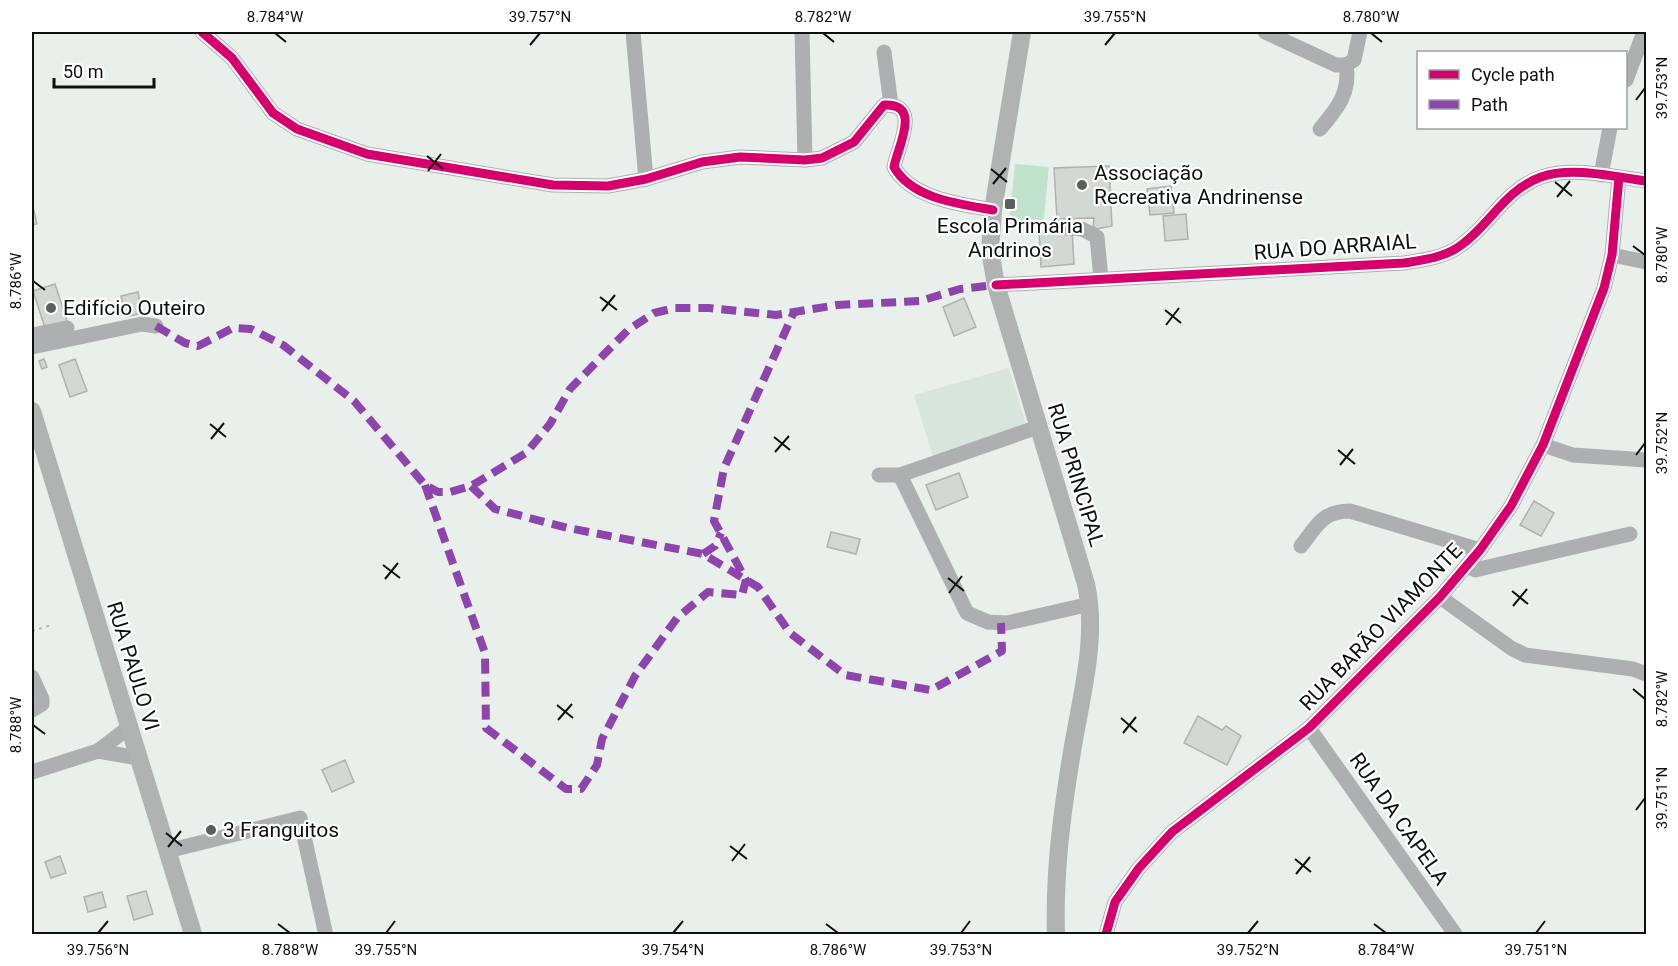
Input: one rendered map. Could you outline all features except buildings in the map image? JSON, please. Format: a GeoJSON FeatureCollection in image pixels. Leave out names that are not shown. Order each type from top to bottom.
{"type":"FeatureCollection","features":[{"type":"Feature","properties":{"kind":"main road","name":"RUA PRINCIPAL"},"geometry":{"type":"LineString","coordinates":[[1022,32],[993,210],[990,251],[996,285],[1090,604],[1091,635],[1064,799],[1055,903],[1056,934]]}},
{"type":"Feature","properties":{"kind":"main road","name":"RUA PAULO VI"},"geometry":{"type":"LineString","coordinates":[[32,411],[34,430],[193,934]]}},
{"type":"Feature","properties":{"kind":"street"},"geometry":{"type":"LineString","coordinates":[[202,32],[232,58],[273,113],[297,129],[367,154],[553,185],[608,186],[646,179],[712,160],[740,157],[805,160],[822,158],[854,142],[884,105],[891,105],[900,110],[906,119],[906,131],[894,167],[900,177],[916,189],[956,203],[993,210]]}},
{"type":"Feature","properties":{"kind":"street"},"geometry":{"type":"LineString","coordinates":[[633,32],[646,179]]}},
{"type":"Feature","properties":{"kind":"street"},"geometry":{"type":"LineString","coordinates":[[802,32],[805,160]]}},
{"type":"Feature","properties":{"kind":"street"},"geometry":{"type":"LineString","coordinates":[[1265,32],[1336,65],[1354,60],[1360,32]]}},
{"type":"Feature","properties":{"kind":"street"},"geometry":{"type":"LineString","coordinates":[[1627,77],[1644,32]]}},
{"type":"Feature","properties":{"kind":"street"},"geometry":{"type":"LineString","coordinates":[[884,52],[891,105]]}},
{"type":"Feature","properties":{"kind":"street"},"geometry":{"type":"LineString","coordinates":[[1320,129],[1346,92],[1349,79],[1346,64]]}},
{"type":"Feature","properties":{"kind":"street"},"geometry":{"type":"LineString","coordinates":[[1601,175],[1611,129]]}},
{"type":"Feature","properties":{"kind":"street","name":"RUA DO ARRAIAL"},"geometry":{"type":"LineString","coordinates":[[996,285],[1426,259],[1460,246],[1494,210],[1534,180],[1557,174],[1601,175],[1647,181]]}},
{"type":"Feature","properties":{"kind":"street","name":"RUA BARÃO VIAMONTE"},"geometry":{"type":"LineString","coordinates":[[1106,934],[1115,902],[1139,868],[1172,832],[1309,728],[1440,597],[1480,550],[1511,506],[1543,446],[1604,288],[1612,255],[1619,177]]}},
{"type":"Feature","properties":{"kind":"street"},"geometry":{"type":"LineString","coordinates":[[1055,227],[1082,229],[1097,237],[1101,279]]}},
{"type":"Feature","properties":{"kind":"street"},"geometry":{"type":"LineString","coordinates":[[1612,255],[1647,262]]}},
{"type":"Feature","properties":{"kind":"street"},"geometry":{"type":"LineString","coordinates":[[32,347],[142,324],[156,326]]}},
{"type":"Feature","properties":{"kind":"street"},"geometry":{"type":"LineString","coordinates":[[32,335],[73,327]]}},
{"type":"Feature","properties":{"kind":"street"},"geometry":{"type":"LineString","coordinates":[[879,474],[900,475],[1038,427]]}},
{"type":"Feature","properties":{"kind":"street"},"geometry":{"type":"LineString","coordinates":[[1543,446],[1573,454],[1647,460]]}},
{"type":"Feature","properties":{"kind":"street"},"geometry":{"type":"LineString","coordinates":[[900,475],[967,613],[988,622],[1007,623],[1090,604]]}},
{"type":"Feature","properties":{"kind":"street"},"geometry":{"type":"LineString","coordinates":[[1301,546],[1322,518],[1333,511],[1350,511],[1480,550]]}},
{"type":"Feature","properties":{"kind":"street"},"geometry":{"type":"LineString","coordinates":[[1467,565],[1475,570],[1630,534]]}},
{"type":"Feature","properties":{"kind":"street"},"geometry":{"type":"LineString","coordinates":[[1440,597],[1511,648],[1525,655],[1633,669],[1647,674]]}},
{"type":"Feature","properties":{"kind":"street"},"geometry":{"type":"LineString","coordinates":[[32,677],[42,704],[32,710]]}},
{"type":"Feature","properties":{"kind":"street"},"geometry":{"type":"LineString","coordinates":[[32,772],[98,751],[128,728]]}},
{"type":"Feature","properties":{"kind":"street","name":"RUA DA CAPELA"},"geometry":{"type":"LineString","coordinates":[[1309,728],[1455,934]]}},
{"type":"Feature","properties":{"kind":"street"},"geometry":{"type":"LineString","coordinates":[[98,751],[138,758]]}},
{"type":"Feature","properties":{"kind":"street"},"geometry":{"type":"LineString","coordinates":[[167,851],[300,818],[324,931]]}},
{"type":"Feature","properties":{"kind":"path"},"geometry":{"type":"LineString","coordinates":[[32,632],[51,625]]}},
{"type":"Feature","properties":{"kind":"shaded area"},"geometry":{"type":"Polygon","coordinates":[[[1009,368],[1027,428],[934,460],[914,395],[1009,368]]]}},
{"type":"Feature","properties":{"kind":"green space"},"geometry":{"type":"Polygon","coordinates":[[[1015,164],[1049,167],[1043,227],[1009,223],[1015,164]]]}},
{"type":"Feature","properties":{"kind":"marked path"},"geometry":{"type":"LineString","coordinates":[[156,326],[185,343],[198,346],[233,328],[251,329],[283,345],[354,401],[425,485],[438,492],[450,492],[471,486],[526,453],[550,424],[570,389],[628,330],[654,313],[675,308],[709,308],[776,315],[837,305],[920,301],[960,289],[996,285]]}},
{"type":"Feature","properties":{"kind":"marked path"},"geometry":{"type":"LineString","coordinates":[[425,485],[485,653],[486,728],[566,789],[581,789],[597,765],[602,739],[635,676],[677,618],[708,592],[742,595],[746,580],[714,521],[724,468],[794,312]]}},
{"type":"Feature","properties":{"kind":"marked path"},"geometry":{"type":"LineString","coordinates":[[471,486],[495,509],[568,528],[703,554],[758,587],[790,633],[845,675],[931,690],[1002,651],[1001,623]]}},
{"type":"Feature","properties":{"kind":"marked path"},"geometry":{"type":"LineString","coordinates":[[703,554],[715,546],[721,533]]}},
{"type":"Feature","properties":{"kind":"cycle path"},"geometry":{"type":"LineString","coordinates":[[202,32],[232,58],[273,113],[297,129],[367,154],[553,185],[608,186],[646,179],[702,162],[740,157],[805,160],[822,158],[854,142],[884,105],[896,106],[902,111],[905,119],[905,128],[894,167],[902,178],[912,186],[938,198],[993,210]]}},
{"type":"Feature","properties":{"kind":"cycle path"},"geometry":{"type":"LineString","coordinates":[[996,285],[1418,261],[1457,248],[1468,240],[1506,200],[1528,183],[1541,177],[1580,172],[1646,181]]}},
{"type":"Feature","properties":{"kind":"cycle path"},"geometry":{"type":"LineString","coordinates":[[1106,934],[1115,902],[1139,868],[1172,832],[1309,728],[1440,597],[1480,550],[1511,506],[1543,445],[1604,288],[1612,255],[1619,177]]}},
{"type":"Feature","properties":{"kind":"place","name":"Associação Recreativa Andrinense"},"geometry":{"type":"Point","coordinates":[1082,185]}},
{"type":"Feature","properties":{"kind":"place","name":"Escola Primária Andrinos"},"geometry":{"type":"Point","coordinates":[1010,204]}},
{"type":"Feature","properties":{"kind":"place","name":"Edifício Outeiro"},"geometry":{"type":"Point","coordinates":[51,308]}},
{"type":"Feature","properties":{"kind":"place","name":"3 Franguitos"},"geometry":{"type":"Point","coordinates":[211,830]}}]}
